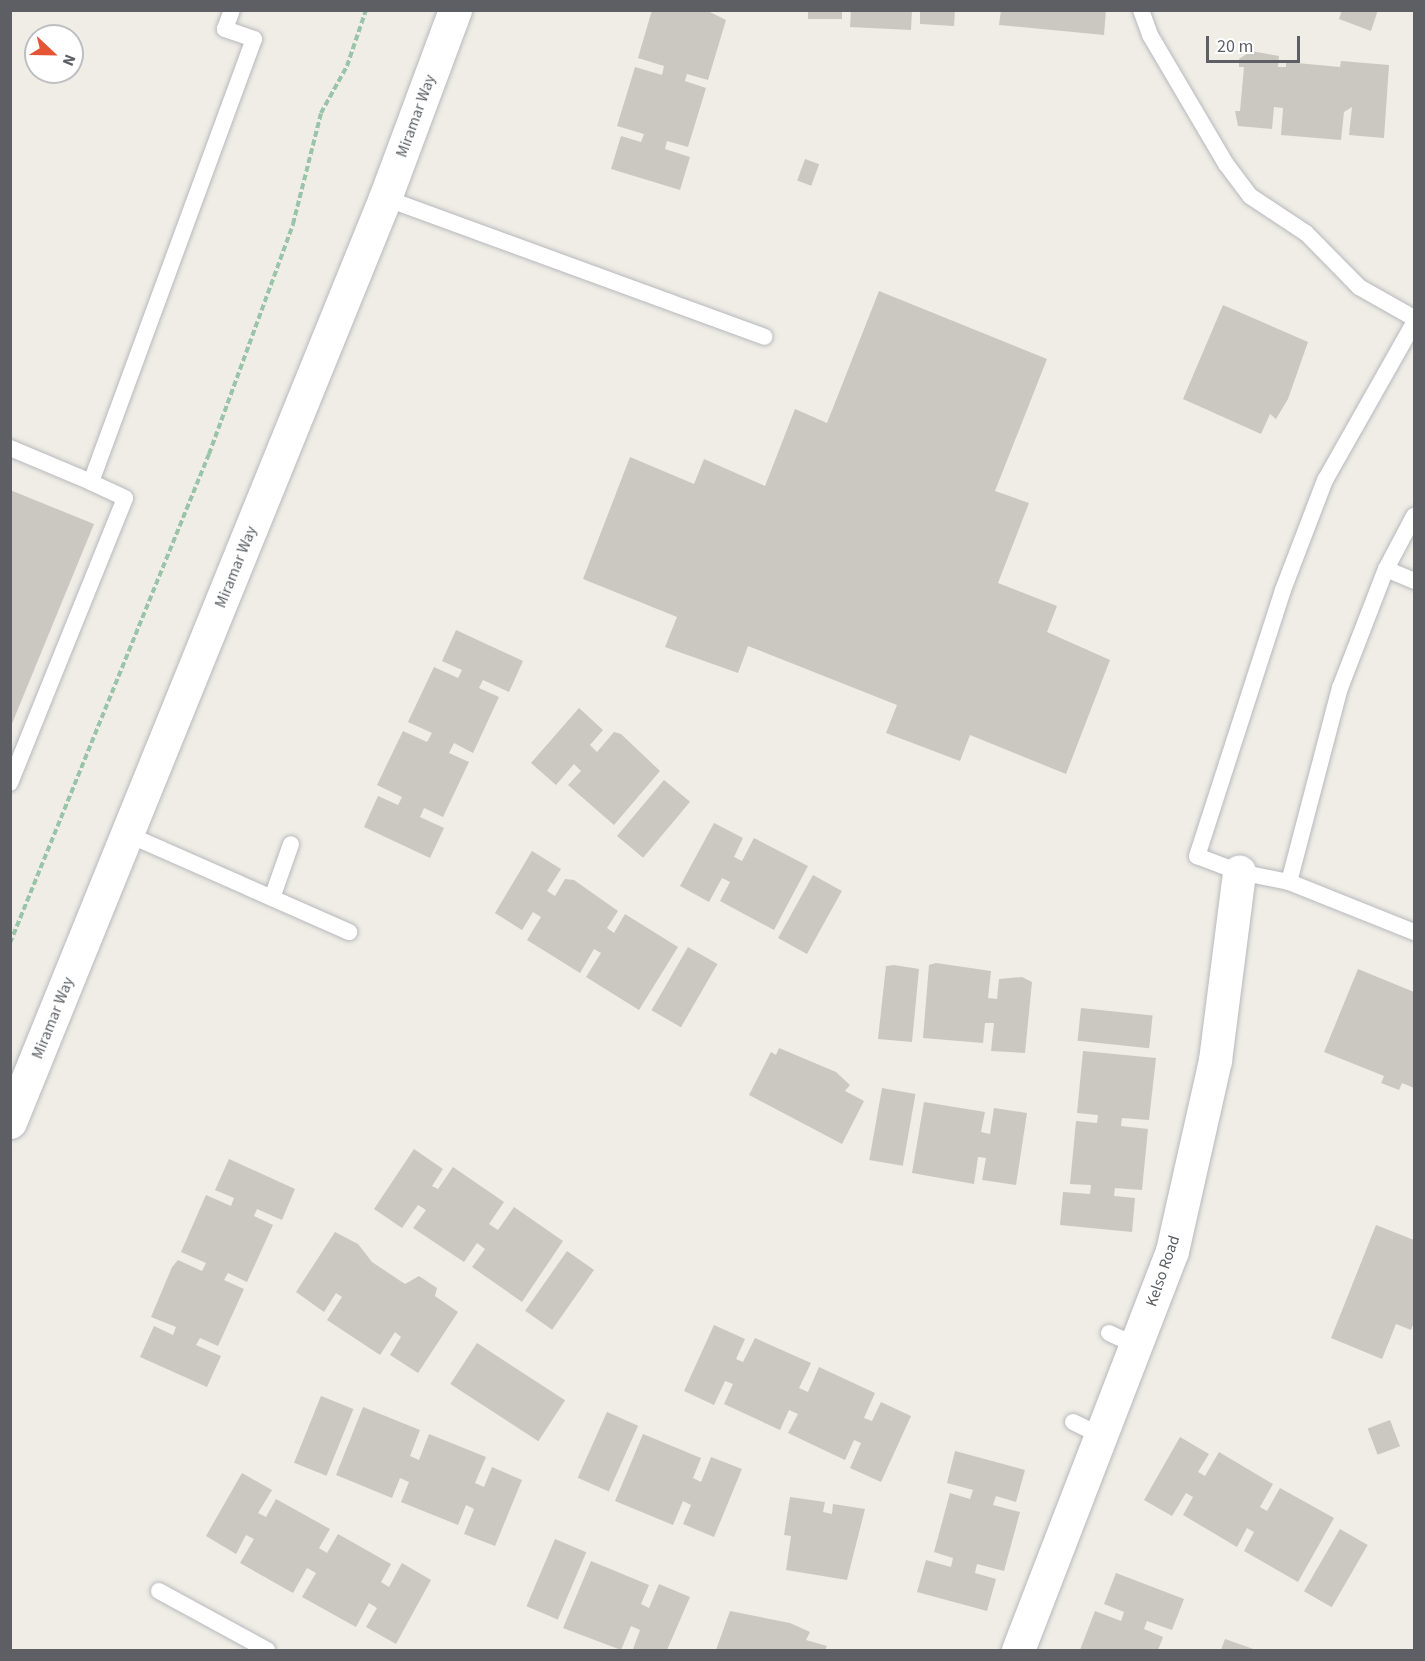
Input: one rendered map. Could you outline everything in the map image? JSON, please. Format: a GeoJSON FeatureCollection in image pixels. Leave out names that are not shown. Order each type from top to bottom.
{"type":"FeatureCollection","features":[{"type":"Feature","properties":{"kind":"street","name":"Miramar Way"},"geometry":{"type":"LineString","coordinates":[[10,1122],[385,198],[455,10]]}},
{"type":"Feature","properties":{"kind":"street","name":"Kelso Road"},"geometry":{"type":"LineString","coordinates":[[1018,1650],[1102,1436],[1123,1339],[1172,1251],[1195,1159],[1215,1060],[1239,872]]}},
{"type":"Feature","properties":{"kind":"lane"},"geometry":{"type":"LineString","coordinates":[[91,482],[254,39],[225,29],[232,10]]}},
{"type":"Feature","properties":{"kind":"lane"},"geometry":{"type":"LineString","coordinates":[[1141,10],[1150,35],[1208,135],[1250,196],[1306,233],[1359,287],[1414,318]]}},
{"type":"Feature","properties":{"kind":"lane"},"geometry":{"type":"LineString","coordinates":[[385,198],[764,338]]}},
{"type":"Feature","properties":{"kind":"lane"},"geometry":{"type":"LineString","coordinates":[[1414,323],[1325,480],[1247,698],[1197,856],[1239,872],[1290,882],[1414,932]]}},
{"type":"Feature","properties":{"kind":"lane"},"geometry":{"type":"LineString","coordinates":[[10,448],[125,498],[10,783]]}},
{"type":"Feature","properties":{"kind":"lane"},"geometry":{"type":"LineString","coordinates":[[1290,882],[1340,688],[1386,569],[1414,516]]}},
{"type":"Feature","properties":{"kind":"lane"},"geometry":{"type":"LineString","coordinates":[[1386,569],[1414,581]]}},
{"type":"Feature","properties":{"kind":"lane"},"geometry":{"type":"LineString","coordinates":[[127,834],[349,932]]}},
{"type":"Feature","properties":{"kind":"lane"},"geometry":{"type":"LineString","coordinates":[[272,898],[291,844]]}},
{"type":"Feature","properties":{"kind":"lane"},"geometry":{"type":"LineString","coordinates":[[1073,1422],[1102,1436]]}},
{"type":"Feature","properties":{"kind":"lane"},"geometry":{"type":"LineString","coordinates":[[159,1591],[267,1650]]}},
{"type":"Feature","properties":{"kind":"path"},"geometry":{"type":"LineString","coordinates":[[10,943],[209,454],[293,224],[321,113],[348,66],[366,10]]}},
{"type":"Feature","properties":{"kind":"building"},"geometry":{"type":"Polygon","coordinates":[[[652,10],[706,10],[726,20],[708,80],[687,74],[685,81],[706,88],[688,147],[667,141],[665,149],[690,157],[680,190],[611,169],[621,136],[641,142],[644,134],[617,126],[635,67],[662,75],[664,66],[638,58],[652,10]]]}},
{"type":"Feature","properties":{"kind":"building"},"geometry":{"type":"Polygon","coordinates":[[[808,10],[842,10],[842,19],[808,19],[808,10]]]}},
{"type":"Feature","properties":{"kind":"building"},"geometry":{"type":"Polygon","coordinates":[[[851,10],[912,10],[911,30],[850,27],[851,10]]]}},
{"type":"Feature","properties":{"kind":"building"},"geometry":{"type":"Polygon","coordinates":[[[920,10],[955,10],[954,26],[920,24],[920,10]]]}},
{"type":"Feature","properties":{"kind":"building"},"geometry":{"type":"Polygon","coordinates":[[[1001,10],[1106,10],[1104,35],[999,25],[1001,10]]]}},
{"type":"Feature","properties":{"kind":"building"},"geometry":{"type":"Polygon","coordinates":[[[1342,10],[1378,10],[1371,31],[1339,19],[1342,10]]]}},
{"type":"Feature","properties":{"kind":"building"},"geometry":{"type":"Polygon","coordinates":[[[1251,51],[1279,56],[1278,67],[1286,67],[1286,62],[1340,67],[1341,61],[1389,65],[1384,138],[1349,135],[1352,107],[1344,112],[1341,140],[1281,135],[1283,108],[1274,107],[1272,129],[1238,126],[1235,111],[1240,111],[1244,67],[1239,67],[1239,59],[1251,51]]]}},
{"type":"Feature","properties":{"kind":"building"},"geometry":{"type":"Polygon","coordinates":[[[805,159],[819,164],[811,186],[797,181],[805,159]]]}},
{"type":"Feature","properties":{"kind":"building"},"geometry":{"type":"Polygon","coordinates":[[[879,291],[1047,359],[995,491],[1029,503],[998,583],[1057,606],[1047,632],[1110,660],[1066,774],[970,735],[960,761],[886,733],[897,705],[748,646],[738,673],[665,647],[677,617],[583,579],[630,457],[694,484],[704,459],[765,486],[795,409],[827,423],[879,291]]]}},
{"type":"Feature","properties":{"kind":"building"},"geometry":{"type":"Polygon","coordinates":[[[1223,305],[1308,342],[1288,399],[1276,419],[1270,414],[1261,434],[1183,399],[1223,305]]]}},
{"type":"Feature","properties":{"kind":"building"},"geometry":{"type":"Polygon","coordinates":[[[10,490],[94,524],[11,726],[10,726],[10,490]]]}},
{"type":"Feature","properties":{"kind":"building"},"geometry":{"type":"Polygon","coordinates":[[[456,630],[523,661],[509,692],[483,680],[479,688],[499,697],[473,753],[454,743],[449,753],[469,762],[443,817],[424,808],[420,817],[444,828],[430,858],[364,827],[378,796],[398,805],[402,797],[377,785],[403,731],[427,742],[432,733],[408,722],[434,667],[458,678],[462,670],[442,661],[456,630]]]}},
{"type":"Feature","properties":{"kind":"building"},"geometry":{"type":"Polygon","coordinates":[[[579,708],[603,730],[590,745],[597,752],[614,732],[621,734],[660,771],[614,825],[568,785],[581,771],[574,764],[556,785],[531,763],[579,708]]]}},
{"type":"Feature","properties":{"kind":"building"},"geometry":{"type":"Polygon","coordinates":[[[664,780],[690,802],[643,858],[617,836],[664,780]]]}},
{"type":"Feature","properties":{"kind":"building"},"geometry":{"type":"Polygon","coordinates":[[[714,823],[743,838],[734,857],[742,861],[754,838],[808,866],[774,930],[720,901],[730,882],[722,878],[709,902],[680,886],[714,823]]]}},
{"type":"Feature","properties":{"kind":"building"},"geometry":{"type":"Polygon","coordinates":[[[532,851],[561,869],[547,891],[555,896],[565,879],[574,880],[618,911],[607,928],[614,933],[625,914],[678,947],[639,1010],[586,977],[601,953],[594,949],[580,973],[527,940],[541,917],[533,912],[522,930],[495,913],[532,851]]]}},
{"type":"Feature","properties":{"kind":"building"},"geometry":{"type":"Polygon","coordinates":[[[813,875],[842,891],[807,954],[778,938],[813,875]]]}},
{"type":"Feature","properties":{"kind":"building"},"geometry":{"type":"Polygon","coordinates":[[[688,947],[717,964],[681,1027],[652,1010],[688,947]]]}},
{"type":"Feature","properties":{"kind":"building"},"geometry":{"type":"Polygon","coordinates":[[[936,963],[991,971],[988,998],[997,999],[999,979],[1022,977],[1032,982],[1025,1053],[991,1051],[994,1023],[985,1023],[983,1043],[923,1038],[929,965],[936,963]]]}},
{"type":"Feature","properties":{"kind":"building"},"geometry":{"type":"Polygon","coordinates":[[[886,966],[919,969],[912,1042],[878,1039],[886,966]]]}},
{"type":"Feature","properties":{"kind":"building"},"geometry":{"type":"Polygon","coordinates":[[[1358,969],[1414,992],[1414,1088],[1402,1083],[1399,1090],[1381,1083],[1384,1076],[1324,1052],[1358,969]]]}},
{"type":"Feature","properties":{"kind":"building"},"geometry":{"type":"Polygon","coordinates":[[[1081,1008],[1153,1016],[1149,1048],[1078,1041],[1081,1008]]]}},
{"type":"Feature","properties":{"kind":"building"},"geometry":{"type":"Polygon","coordinates":[[[779,1048],[836,1072],[850,1085],[845,1091],[864,1101],[842,1144],[749,1095],[771,1052],[776,1055],[779,1048]]]}},
{"type":"Feature","properties":{"kind":"building"},"geometry":{"type":"Polygon","coordinates":[[[1083,1051],[1156,1058],[1149,1120],[1122,1118],[1121,1126],[1148,1129],[1142,1190],[1115,1188],[1114,1196],[1135,1198],[1132,1232],[1060,1225],[1063,1192],[1090,1194],[1091,1185],[1070,1184],[1076,1121],[1097,1123],[1098,1115],[1077,1113],[1083,1051]]]}},
{"type":"Feature","properties":{"kind":"building"},"geometry":{"type":"Polygon","coordinates":[[[882,1088],[915,1094],[903,1166],[869,1160],[882,1088]]]}},
{"type":"Feature","properties":{"kind":"building"},"geometry":{"type":"Polygon","coordinates":[[[924,1102],[985,1112],[981,1132],[990,1134],[994,1108],[1027,1113],[1016,1185],[982,1180],[986,1158],[978,1157],[974,1184],[912,1173],[924,1102]]]}},
{"type":"Feature","properties":{"kind":"building"},"geometry":{"type":"Polygon","coordinates":[[[414,1149],[443,1169],[432,1186],[438,1189],[453,1167],[504,1202],[489,1224],[498,1230],[514,1207],[563,1241],[522,1302],[472,1267],[485,1249],[477,1243],[464,1262],[413,1228],[426,1210],[418,1205],[402,1228],[374,1209],[414,1149]]]}},
{"type":"Feature","properties":{"kind":"building"},"geometry":{"type":"Polygon","coordinates":[[[229,1159],[295,1189],[282,1220],[257,1209],[254,1216],[273,1225],[247,1282],[228,1273],[224,1280],[244,1289],[218,1346],[200,1338],[196,1345],[221,1356],[207,1387],[140,1357],[154,1326],[173,1335],[176,1327],[151,1317],[172,1267],[178,1260],[202,1271],[206,1263],[181,1252],[206,1195],[231,1206],[234,1198],[215,1190],[229,1159]]]}},
{"type":"Feature","properties":{"kind":"building"},"geometry":{"type":"Polygon","coordinates":[[[1376,1225],[1414,1240],[1414,1322],[1411,1330],[1396,1324],[1382,1359],[1331,1338],[1376,1225]]]}},
{"type":"Feature","properties":{"kind":"building"},"geometry":{"type":"Polygon","coordinates":[[[335,1232],[358,1244],[372,1262],[405,1284],[419,1276],[437,1288],[435,1296],[458,1312],[418,1373],[390,1355],[401,1337],[395,1332],[380,1355],[327,1320],[342,1297],[336,1293],[324,1312],[296,1292],[335,1232]]]}},
{"type":"Feature","properties":{"kind":"building"},"geometry":{"type":"Polygon","coordinates":[[[567,1251],[594,1270],[552,1330],[525,1311],[567,1251]]]}},
{"type":"Feature","properties":{"kind":"building"},"geometry":{"type":"Polygon","coordinates":[[[714,1325],[745,1339],[736,1359],[743,1362],[755,1338],[811,1363],[799,1388],[808,1392],[819,1367],[875,1393],[864,1418],[872,1421],[881,1402],[911,1416],[881,1482],[850,1468],[861,1443],[854,1440],[845,1460],[788,1433],[798,1414],[789,1410],[780,1430],[724,1404],[733,1384],[725,1381],[714,1405],[684,1391],[714,1325]]]}},
{"type":"Feature","properties":{"kind":"building"},"geometry":{"type":"Polygon","coordinates":[[[477,1343],[565,1400],[538,1441],[450,1384],[477,1343]]]}},
{"type":"Feature","properties":{"kind":"building"},"geometry":{"type":"Polygon","coordinates":[[[321,1396],[353,1409],[326,1476],[294,1463],[321,1396]]]}},
{"type":"Feature","properties":{"kind":"building"},"geometry":{"type":"Polygon","coordinates":[[[363,1407],[420,1430],[410,1456],[419,1460],[429,1434],[486,1457],[475,1483],[484,1487],[492,1467],[522,1480],[495,1546],[464,1534],[474,1509],[466,1505],[458,1525],[401,1502],[409,1482],[400,1478],[392,1498],[336,1475],[363,1407]]]}},
{"type":"Feature","properties":{"kind":"building"},"geometry":{"type":"Polygon","coordinates":[[[607,1412],[638,1426],[609,1492],[578,1478],[607,1412]]]}},
{"type":"Feature","properties":{"kind":"building"},"geometry":{"type":"Polygon","coordinates":[[[1390,1420],[1400,1446],[1378,1455],[1368,1429],[1390,1420]]]}},
{"type":"Feature","properties":{"kind":"building"},"geometry":{"type":"Polygon","coordinates":[[[643,1434],[701,1458],[693,1478],[701,1482],[711,1457],[742,1469],[714,1537],[683,1524],[691,1505],[683,1501],[673,1525],[615,1501],[643,1434]]]}},
{"type":"Feature","properties":{"kind":"building"},"geometry":{"type":"Polygon","coordinates":[[[1180,1437],[1209,1454],[1198,1472],[1205,1476],[1219,1452],[1273,1484],[1260,1507],[1267,1511],[1280,1488],[1334,1518],[1298,1582],[1244,1551],[1254,1532],[1247,1528],[1237,1547],[1183,1515],[1193,1497],[1186,1493],[1172,1516],[1144,1500],[1180,1437]]]}},
{"type":"Feature","properties":{"kind":"building"},"geometry":{"type":"Polygon","coordinates":[[[955,1451],[1025,1470],[1016,1502],[996,1496],[993,1505],[1020,1512],[1004,1571],[977,1564],[975,1573],[996,1579],[987,1611],[917,1592],[926,1560],[951,1567],[953,1558],[934,1552],[950,1493],[970,1499],[973,1490],[947,1483],[955,1451]]]}},
{"type":"Feature","properties":{"kind":"building"},"geometry":{"type":"Polygon","coordinates":[[[242,1473],[272,1490],[258,1513],[266,1517],[276,1499],[330,1529],[319,1548],[327,1553],[338,1534],[391,1564],[381,1582],[389,1587],[402,1563],[431,1580],[396,1644],[366,1627],[377,1608],[369,1603],[356,1627],[302,1597],[316,1573],[307,1568],[293,1593],[240,1563],[254,1539],[246,1535],[236,1554],[206,1536],[242,1473]]]}},
{"type":"Feature","properties":{"kind":"building"},"geometry":{"type":"Polygon","coordinates":[[[790,1497],[825,1502],[823,1512],[832,1514],[833,1504],[865,1509],[847,1580],[786,1570],[791,1536],[784,1535],[790,1497]]]}},
{"type":"Feature","properties":{"kind":"building"},"geometry":{"type":"Polygon","coordinates":[[[1340,1529],[1368,1545],[1332,1607],[1304,1591],[1340,1529]]]}},
{"type":"Feature","properties":{"kind":"building"},"geometry":{"type":"Polygon","coordinates":[[[555,1539],[586,1552],[558,1619],[526,1606],[555,1539]]]}},
{"type":"Feature","properties":{"kind":"building"},"geometry":{"type":"Polygon","coordinates":[[[591,1561],[649,1585],[641,1604],[649,1608],[659,1584],[690,1597],[667,1650],[633,1649],[640,1630],[631,1626],[621,1650],[563,1628],[591,1561]]]}},
{"type":"Feature","properties":{"kind":"building"},"geometry":{"type":"Polygon","coordinates":[[[1116,1573],[1184,1599],[1172,1630],[1147,1621],[1144,1629],[1163,1637],[1158,1650],[1080,1650],[1095,1611],[1121,1621],[1124,1612],[1104,1604],[1116,1573]]]}},
{"type":"Feature","properties":{"kind":"building"},"geometry":{"type":"Polygon","coordinates":[[[730,1611],[790,1623],[810,1632],[806,1640],[827,1646],[825,1650],[716,1650],[730,1611]]]}},
{"type":"Feature","properties":{"kind":"building"},"geometry":{"type":"Polygon","coordinates":[[[1225,1639],[1256,1650],[1221,1650],[1225,1639]]]}}]}
